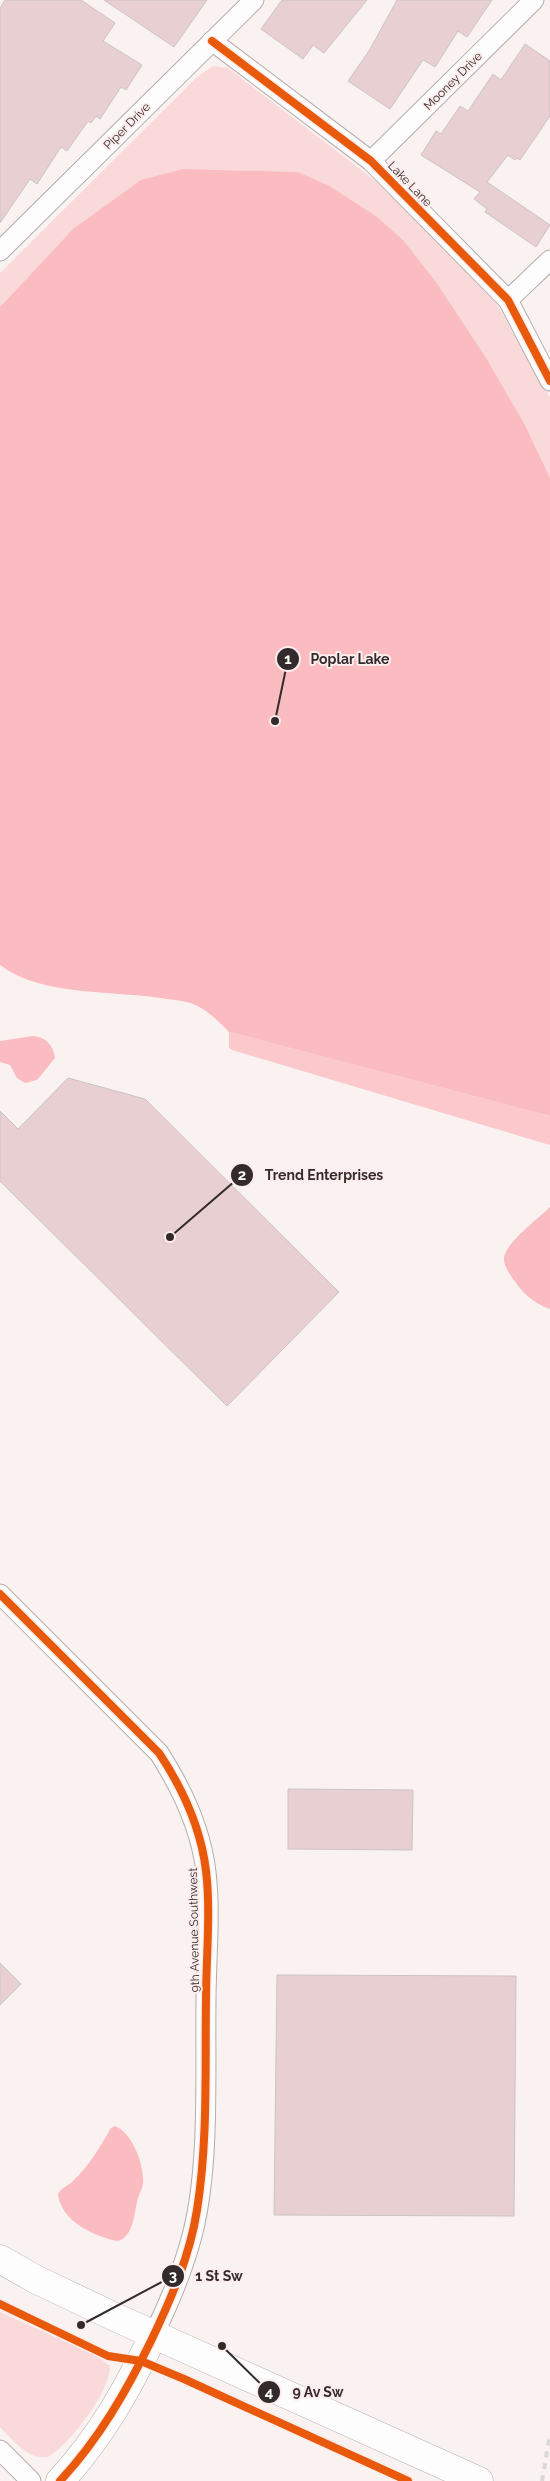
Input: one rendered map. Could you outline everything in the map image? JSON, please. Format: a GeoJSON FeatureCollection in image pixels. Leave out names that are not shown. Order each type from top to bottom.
{"type":"FeatureCollection","features":[{"type":"Feature","properties":{"kind":"street","name":"Piper Drive"},"geometry":{"type":"LineString","coordinates":[[0,251],[254,0]]}},
{"type":"Feature","properties":{"kind":"street","name":"Mooney Drive"},"geometry":{"type":"LineString","coordinates":[[372,161],[534,0]]}},
{"type":"Feature","properties":{"kind":"street","name":"Lake Lane"},"geometry":{"type":"LineString","coordinates":[[212,41],[372,161],[508,300],[550,381]]}},
{"type":"Feature","properties":{"kind":"street"},"geometry":{"type":"LineString","coordinates":[[508,300],[550,260]]}},
{"type":"Feature","properties":{"kind":"street","name":"9th Avenue Southwest"},"geometry":{"type":"LineString","coordinates":[[0,1594],[158,1753],[176,1780],[190,1809],[206,1872],[205,2061],[203,2146],[199,2194],[193,2231],[182,2270],[154,2334]]}},
{"type":"Feature","properties":{"kind":"street"},"geometry":{"type":"LineString","coordinates":[[0,2259],[35,2279],[479,2481]]}},
{"type":"Feature","properties":{"kind":"street"},"geometry":{"type":"LineString","coordinates":[[60,2481],[83,2456],[111,2417],[134,2377],[154,2334]]}},
{"type":"Feature","properties":{"kind":"street"},"geometry":{"type":"LineString","coordinates":[[0,2450],[31,2481]]}},
{"type":"Feature","properties":{"kind":"shaded area"},"geometry":{"type":"Polygon","coordinates":[[[213,66],[228,68],[377,182],[496,303],[550,397],[550,478],[524,423],[488,361],[403,240],[376,216],[328,185],[298,172],[183,169],[73,229],[0,307],[0,273],[197,77],[213,66]]]}},
{"type":"Feature","properties":{"kind":"shaded area"},"geometry":{"type":"Polygon","coordinates":[[[183,169],[298,172],[328,185],[376,216],[403,240],[436,282],[488,361],[524,423],[550,478],[550,1116],[229,1032],[208,1013],[190,1003],[147,996],[80,991],[36,983],[0,965],[0,307],[73,229],[141,180],[183,169]]]}},
{"type":"Feature","properties":{"kind":"shaded area"},"geometry":{"type":"Polygon","coordinates":[[[229,1032],[550,1116],[550,1145],[232,1050],[229,1048],[229,1032]]]}},
{"type":"Feature","properties":{"kind":"shaded area"},"geometry":{"type":"Polygon","coordinates":[[[33,1036],[48,1042],[53,1049],[55,1058],[37,1080],[25,1083],[17,1078],[10,1065],[0,1062],[0,1041],[33,1036]]]}},
{"type":"Feature","properties":{"kind":"shaded area"},"geometry":{"type":"Polygon","coordinates":[[[550,1207],[550,1309],[535,1302],[522,1291],[508,1271],[504,1259],[505,1253],[515,1239],[550,1207]]]}},
{"type":"Feature","properties":{"kind":"shaded area"},"geometry":{"type":"Polygon","coordinates":[[[115,2126],[127,2135],[139,2157],[143,2182],[130,2230],[123,2239],[117,2241],[98,2235],[80,2226],[65,2212],[60,2204],[58,2194],[84,2169],[111,2128],[115,2126]]]}},
{"type":"Feature","properties":{"kind":"shaded area"},"geometry":{"type":"Polygon","coordinates":[[[0,2312],[97,2356],[110,2366],[104,2389],[88,2416],[67,2441],[48,2457],[41,2457],[27,2452],[0,2427],[0,2312]]]}},
{"type":"Feature","properties":{"kind":"building"},"geometry":{"type":"Polygon","coordinates":[[[5,0],[81,0],[115,23],[103,41],[142,65],[126,90],[121,87],[100,119],[96,116],[91,123],[88,121],[67,151],[61,147],[37,184],[30,179],[0,223],[0,8],[5,0]]]}},
{"type":"Feature","properties":{"kind":"building"},"geometry":{"type":"Polygon","coordinates":[[[104,0],[207,0],[174,47],[104,0]]]}},
{"type":"Feature","properties":{"kind":"building"},"geometry":{"type":"Polygon","coordinates":[[[282,0],[367,0],[324,53],[313,45],[303,59],[261,29],[282,0]]]}},
{"type":"Feature","properties":{"kind":"building"},"geometry":{"type":"Polygon","coordinates":[[[397,0],[492,0],[467,37],[458,31],[435,67],[423,60],[390,109],[348,81],[369,51],[397,0]]]}},
{"type":"Feature","properties":{"kind":"building"},"geometry":{"type":"Polygon","coordinates":[[[525,44],[550,61],[550,116],[520,160],[517,158],[515,160],[508,155],[487,182],[550,225],[536,247],[485,212],[487,209],[474,199],[480,192],[421,155],[436,131],[441,134],[460,106],[468,111],[493,74],[501,80],[525,44]]]}},
{"type":"Feature","properties":{"kind":"building"},"geometry":{"type":"Polygon","coordinates":[[[68,1078],[145,1099],[339,1292],[227,1406],[0,1181],[0,1111],[18,1129],[68,1078]]]}},
{"type":"Feature","properties":{"kind":"building"},"geometry":{"type":"Polygon","coordinates":[[[288,1789],[413,1790],[412,1850],[288,1849],[288,1789]]]}},
{"type":"Feature","properties":{"kind":"building"},"geometry":{"type":"Polygon","coordinates":[[[0,1963],[21,1984],[0,2005],[0,1963]]]}},
{"type":"Feature","properties":{"kind":"building"},"geometry":{"type":"Polygon","coordinates":[[[277,1975],[516,1976],[514,2216],[274,2215],[277,1975]]]}},
{"type":"Feature","properties":{"kind":"railway"},"geometry":{"type":"LineString","coordinates":[[542,2481],[550,2434]]}},
{"type":"Feature","properties":{"kind":"cycle path"},"geometry":{"type":"LineString","coordinates":[[212,41],[371,161],[508,300],[550,381]]}},
{"type":"Feature","properties":{"kind":"cycle path"},"geometry":{"type":"LineString","coordinates":[[0,1594],[159,1753],[190,1809],[200,1839],[206,1871],[208,1919],[203,2158],[201,2184],[190,2244],[166,2309],[132,2378],[99,2432],[60,2481]]}},
{"type":"Feature","properties":{"kind":"cycle path"},"geometry":{"type":"LineString","coordinates":[[0,2304],[108,2356],[141,2361],[408,2481]]}},
{"type":"Feature","properties":{"kind":"place","name":"Poplar Lake"},"geometry":{"type":"Point","coordinates":[275,721]}},
{"type":"Feature","properties":{"kind":"place","name":"Trend Enterprises"},"geometry":{"type":"Point","coordinates":[170,1237]}},
{"type":"Feature","properties":{"kind":"place","name":"1 St Sw"},"geometry":{"type":"Point","coordinates":[81,2325]}},
{"type":"Feature","properties":{"kind":"place","name":"9 Av Sw"},"geometry":{"type":"Point","coordinates":[222,2346]}}]}
